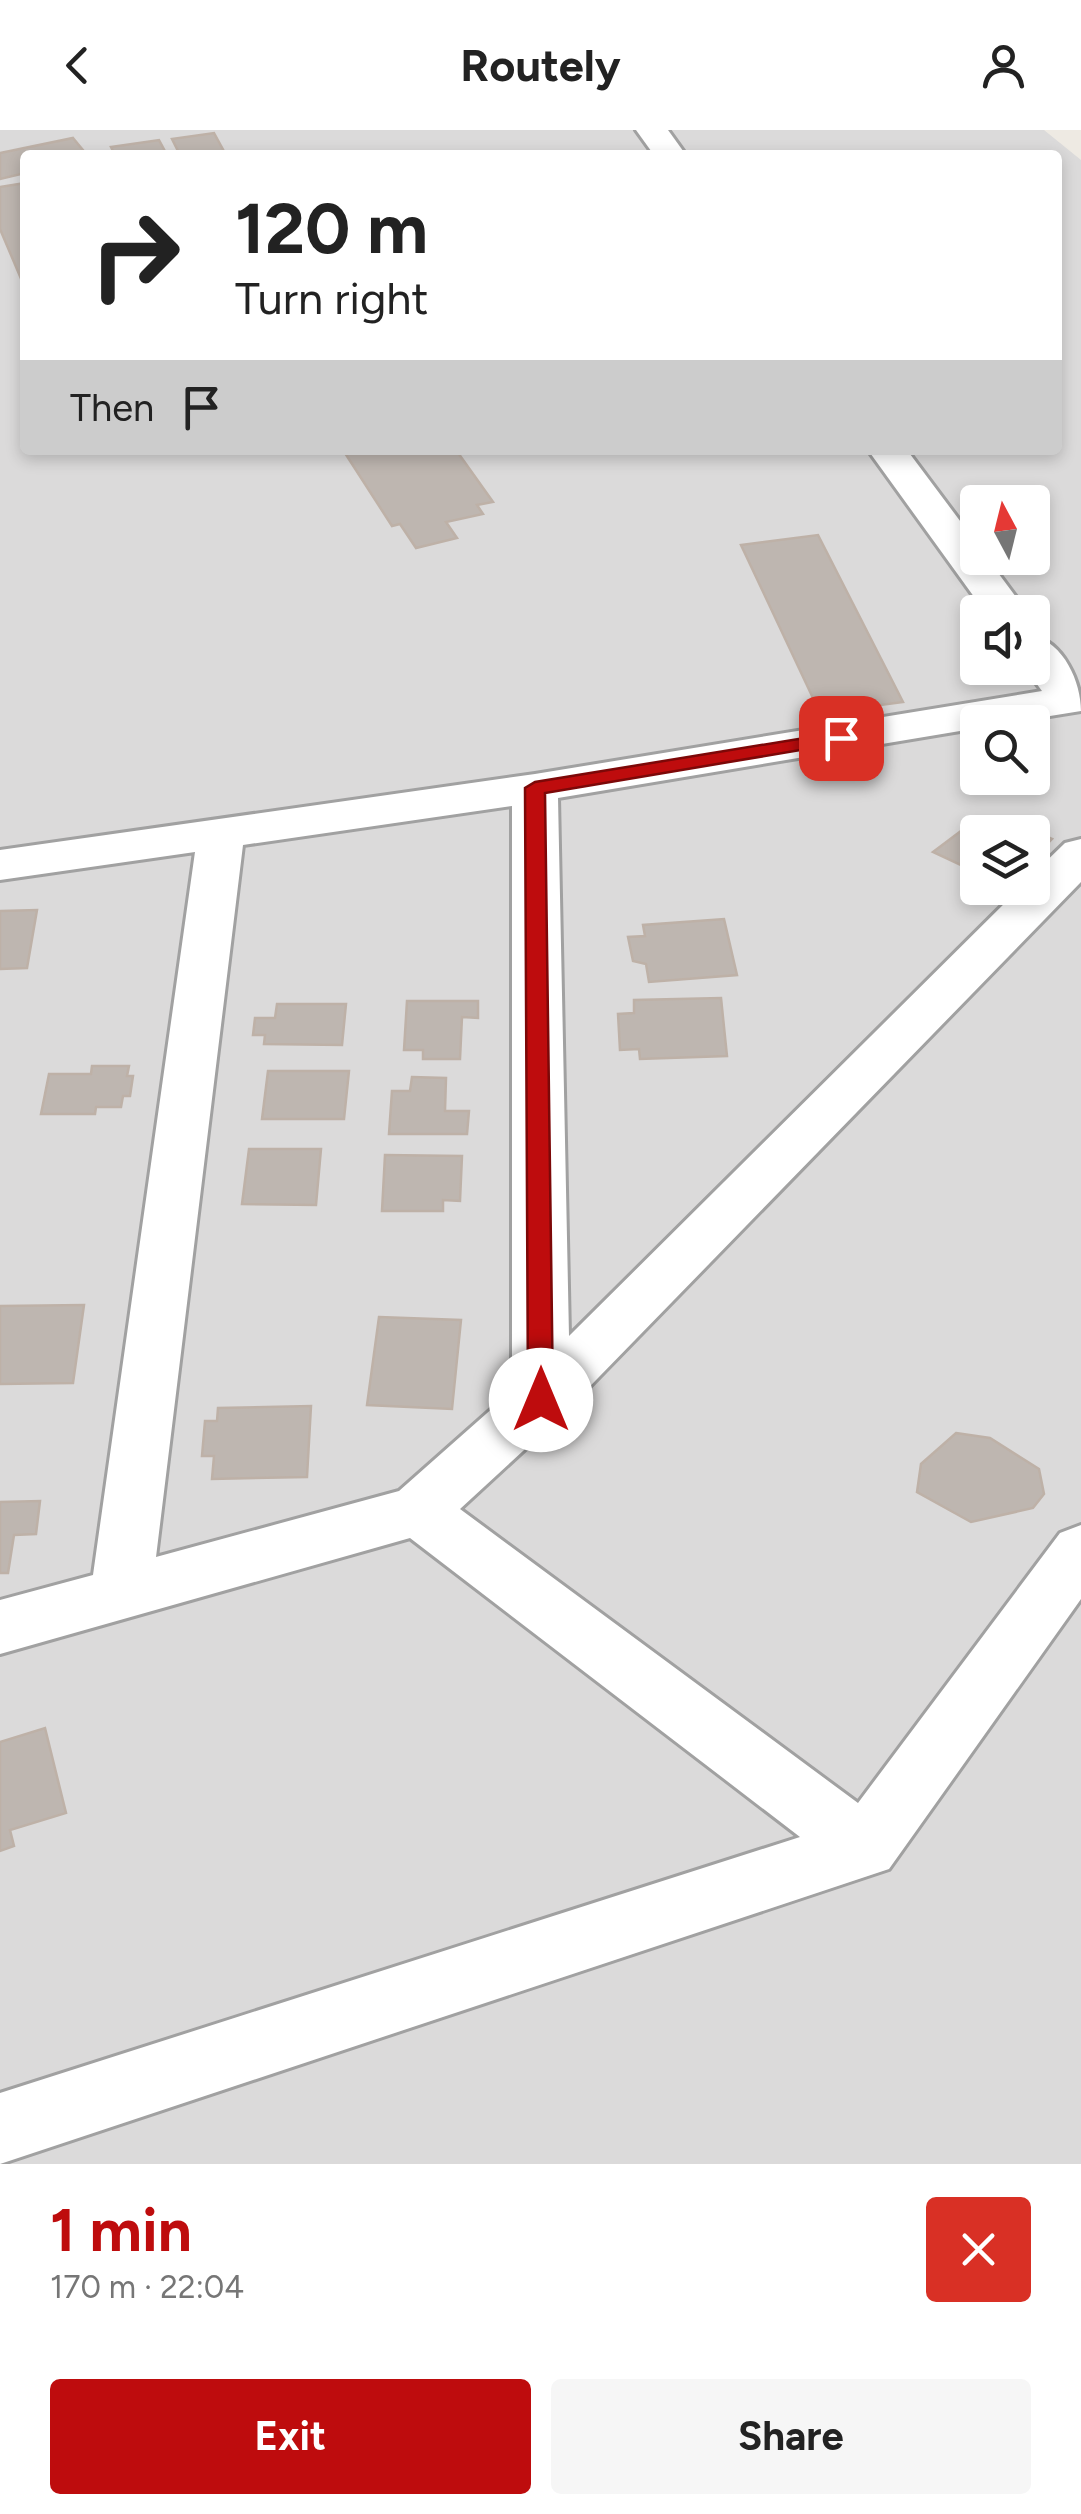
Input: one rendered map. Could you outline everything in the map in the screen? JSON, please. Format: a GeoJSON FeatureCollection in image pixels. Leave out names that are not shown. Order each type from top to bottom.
{"type":"FeatureCollection","features":[{"type":"Feature","properties":{"kind":"street"},"geometry":{"type":"LineString","coordinates":[[891,455],[994,595]]}},
{"type":"Feature","properties":{"kind":"street"},"geometry":{"type":"LineString","coordinates":[[1050,669],[1076,699]]}},
{"type":"Feature","properties":{"kind":"street"},"geometry":{"type":"LineString","coordinates":[[0,866],[535,788],[1076,699]]}},
{"type":"Feature","properties":{"kind":"street"},"geometry":{"type":"LineString","coordinates":[[535,788],[541,1400]]}},
{"type":"Feature","properties":{"kind":"street"},"geometry":{"type":"LineString","coordinates":[[121,1595],[221,833]]}},
{"type":"Feature","properties":{"kind":"street"},"geometry":{"type":"LineString","coordinates":[[0,1627],[418,1511],[541,1400],[1081,854]]}},
{"type":"Feature","properties":{"kind":"street"},"geometry":{"type":"LineString","coordinates":[[418,1511],[865,1847]]}},
{"type":"Feature","properties":{"kind":"street"},"geometry":{"type":"LineString","coordinates":[[0,2129],[865,1847],[1081,1551]]}},
{"type":"Feature","properties":{"kind":"shaded area"},"geometry":{"type":"Polygon","coordinates":[[[0,130],[1044,130],[1081,160],[1081,2164],[0,2164],[0,130]]]}},
{"type":"Feature","properties":{"kind":"building"},"geometry":{"type":"Polygon","coordinates":[[[214,133],[223,150],[178,150],[172,139],[214,133]]]}},
{"type":"Feature","properties":{"kind":"building"},"geometry":{"type":"Polygon","coordinates":[[[73,138],[83,150],[20,150],[20,174],[0,179],[0,153],[73,138]]]}},
{"type":"Feature","properties":{"kind":"building"},"geometry":{"type":"Polygon","coordinates":[[[159,140],[164,150],[112,150],[111,147],[159,140]]]}},
{"type":"Feature","properties":{"kind":"building"},"geometry":{"type":"Polygon","coordinates":[[[20,184],[20,276],[0,229],[0,187],[20,184]]]}},
{"type":"Feature","properties":{"kind":"building"},"geometry":{"type":"Polygon","coordinates":[[[346,455],[460,455],[493,502],[477,505],[483,514],[446,522],[457,538],[416,548],[400,524],[392,526],[346,455]]]}},
{"type":"Feature","properties":{"kind":"building"},"geometry":{"type":"Polygon","coordinates":[[[818,535],[903,702],[820,713],[741,545],[818,535]]]}},
{"type":"Feature","properties":{"kind":"building"},"geometry":{"type":"Polygon","coordinates":[[[960,832],[960,865],[933,852],[960,832]]]}},
{"type":"Feature","properties":{"kind":"building"},"geometry":{"type":"Polygon","coordinates":[[[37,910],[27,968],[0,969],[0,911],[37,910]]]}},
{"type":"Feature","properties":{"kind":"building"},"geometry":{"type":"Polygon","coordinates":[[[724,919],[737,975],[649,982],[646,964],[633,961],[628,937],[645,936],[643,925],[724,919]]]}},
{"type":"Feature","properties":{"kind":"building"},"geometry":{"type":"Polygon","coordinates":[[[721,998],[727,1056],[640,1059],[639,1049],[620,1050],[618,1014],[634,1013],[634,1000],[721,998]]]}},
{"type":"Feature","properties":{"kind":"building"},"geometry":{"type":"Polygon","coordinates":[[[407,1001],[478,1001],[478,1018],[462,1017],[460,1059],[423,1059],[423,1050],[404,1050],[407,1001]]]}},
{"type":"Feature","properties":{"kind":"building"},"geometry":{"type":"Polygon","coordinates":[[[277,1004],[346,1004],[342,1045],[264,1044],[265,1035],[253,1035],[255,1018],[275,1018],[277,1004]]]}},
{"type":"Feature","properties":{"kind":"building"},"geometry":{"type":"Polygon","coordinates":[[[92,1066],[129,1066],[127,1076],[133,1076],[130,1096],[123,1096],[121,1107],[96,1107],[95,1114],[41,1114],[49,1074],[91,1074],[92,1066]]]}},
{"type":"Feature","properties":{"kind":"building"},"geometry":{"type":"Polygon","coordinates":[[[268,1071],[349,1071],[344,1119],[262,1119],[268,1071]]]}},
{"type":"Feature","properties":{"kind":"building"},"geometry":{"type":"Polygon","coordinates":[[[412,1077],[446,1078],[445,1111],[469,1111],[467,1134],[389,1134],[392,1091],[410,1091],[412,1077]]]}},
{"type":"Feature","properties":{"kind":"building"},"geometry":{"type":"Polygon","coordinates":[[[249,1149],[321,1149],[316,1205],[242,1204],[249,1149]]]}},
{"type":"Feature","properties":{"kind":"building"},"geometry":{"type":"Polygon","coordinates":[[[385,1155],[462,1156],[460,1201],[443,1200],[443,1211],[382,1211],[385,1155]]]}},
{"type":"Feature","properties":{"kind":"building"},"geometry":{"type":"Polygon","coordinates":[[[84,1305],[73,1383],[0,1384],[0,1306],[84,1305]]]}},
{"type":"Feature","properties":{"kind":"building"},"geometry":{"type":"Polygon","coordinates":[[[379,1317],[461,1320],[452,1409],[367,1405],[379,1317]]]}},
{"type":"Feature","properties":{"kind":"building"},"geometry":{"type":"Polygon","coordinates":[[[311,1406],[307,1477],[212,1479],[214,1456],[202,1456],[205,1421],[217,1421],[218,1408],[311,1406]]]}},
{"type":"Feature","properties":{"kind":"building"},"geometry":{"type":"Polygon","coordinates":[[[956,1433],[990,1438],[1039,1469],[1044,1494],[1033,1508],[971,1522],[917,1492],[921,1464],[956,1433]]]}},
{"type":"Feature","properties":{"kind":"building"},"geometry":{"type":"Polygon","coordinates":[[[40,1501],[36,1534],[14,1535],[8,1573],[0,1573],[0,1502],[40,1501]]]}},
{"type":"Feature","properties":{"kind":"building"},"geometry":{"type":"Polygon","coordinates":[[[45,1728],[66,1813],[10,1830],[14,1846],[0,1851],[0,1742],[45,1728]]]}},
{"type":"Feature","properties":{"kind":"route"},"geometry":{"type":"LineString","coordinates":[[541,1400],[535,788],[841,738]]}}]}
